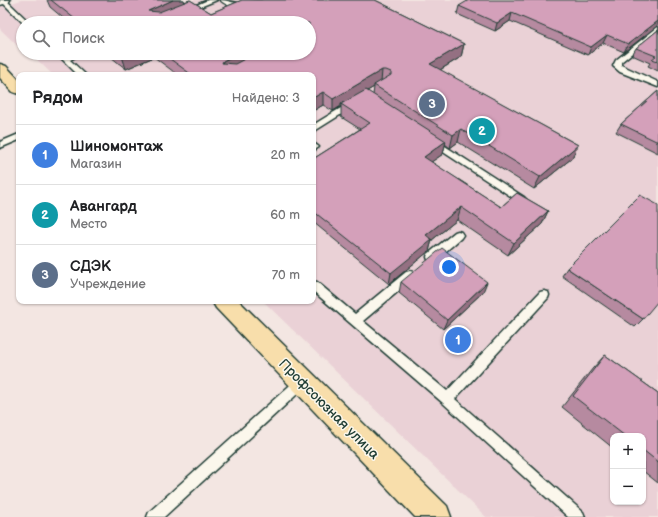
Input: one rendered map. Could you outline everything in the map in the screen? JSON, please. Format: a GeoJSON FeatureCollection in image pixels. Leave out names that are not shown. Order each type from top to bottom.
{"type":"FeatureCollection","features":[{"type":"Feature","properties":{"kind":"highway"},"geometry":{"type":"LineString","coordinates":[[0,68],[16,86]]}},
{"type":"Feature","properties":{"kind":"highway","name":"Профсоюзная улица"},"geometry":{"type":"LineString","coordinates":[[227,304],[436,517]]}},
{"type":"Feature","properties":{"kind":"lane"},"geometry":{"type":"LineString","coordinates":[[2,0],[19,16]]}},
{"type":"Feature","properties":{"kind":"lane"},"geometry":{"type":"LineString","coordinates":[[178,14],[214,0]]}},
{"type":"Feature","properties":{"kind":"lane"},"geometry":{"type":"LineString","coordinates":[[224,0],[231,5],[241,6],[258,0]]}},
{"type":"Feature","properties":{"kind":"lane"},"geometry":{"type":"LineString","coordinates":[[658,30],[618,61],[617,66],[658,85]]}},
{"type":"Feature","properties":{"kind":"lane"},"geometry":{"type":"LineString","coordinates":[[66,60],[79,72]]}},
{"type":"Feature","properties":{"kind":"lane"},"geometry":{"type":"LineString","coordinates":[[316,127],[358,102]]}},
{"type":"Feature","properties":{"kind":"lane"},"geometry":{"type":"LineString","coordinates":[[423,136],[522,198]]}},
{"type":"Feature","properties":{"kind":"lane"},"geometry":{"type":"LineString","coordinates":[[0,145],[16,138]]}},
{"type":"Feature","properties":{"kind":"lane"},"geometry":{"type":"LineString","coordinates":[[355,321],[458,235]]}},
{"type":"Feature","properties":{"kind":"lane"},"geometry":{"type":"LineString","coordinates":[[316,288],[447,399],[578,517]]}},
{"type":"Feature","properties":{"kind":"lane"},"geometry":{"type":"LineString","coordinates":[[447,399],[544,295]]}},
{"type":"Feature","properties":{"kind":"lane"},"geometry":{"type":"LineString","coordinates":[[154,517],[302,382]]}},
{"type":"Feature","properties":{"kind":"shaded area"},"geometry":{"type":"Polygon","coordinates":[[[21,0],[658,0],[658,517],[486,517],[266,304],[316,304],[316,72],[50,72],[37,60],[316,60],[316,16],[16,16],[16,44],[0,29],[0,7],[21,0]]]}},
{"type":"Feature","properties":{"kind":"building"},"geometry":{"type":"Polygon","coordinates":[[[51,0],[173,0],[148,11],[159,12],[190,0],[211,13],[242,0],[375,0],[464,44],[430,64],[578,145],[540,177],[461,129],[453,135],[374,85],[391,75],[391,72],[386,70],[382,70],[333,99],[323,92],[316,96],[316,72],[188,72],[172,60],[225,60],[222,63],[235,64],[243,60],[316,60],[316,16],[71,16],[51,0]]]}},
{"type":"Feature","properties":{"kind":"building"},"geometry":{"type":"Polygon","coordinates":[[[469,0],[658,0],[658,21],[628,44],[607,35],[591,47],[512,13],[497,23],[459,6],[469,0]]]}},
{"type":"Feature","properties":{"kind":"building"},"geometry":{"type":"Polygon","coordinates":[[[658,30],[658,61],[652,59],[656,56],[636,48],[658,30]]]}},
{"type":"Feature","properties":{"kind":"building"},"geometry":{"type":"Polygon","coordinates":[[[366,90],[446,141],[424,157],[501,207],[517,193],[548,211],[514,243],[461,207],[426,235],[432,240],[391,273],[316,213],[316,157],[370,123],[341,104],[366,90]]]}},
{"type":"Feature","properties":{"kind":"building"},"geometry":{"type":"Polygon","coordinates":[[[658,91],[658,142],[621,124],[658,91]]]}},
{"type":"Feature","properties":{"kind":"building"},"geometry":{"type":"Polygon","coordinates":[[[640,195],[658,205],[658,301],[643,319],[567,268],[640,195]]]}},
{"type":"Feature","properties":{"kind":"building"},"geometry":{"type":"Polygon","coordinates":[[[442,248],[487,282],[447,320],[401,282],[442,248]]]}},
{"type":"Feature","properties":{"kind":"building"},"geometry":{"type":"Polygon","coordinates":[[[605,355],[658,393],[658,462],[646,452],[646,433],[621,433],[573,396],[605,355]]]}},
{"type":"Feature","properties":{"kind":"place","name":"СДЭК"},"geometry":{"type":"Point","coordinates":[432,104]}},
{"type":"Feature","properties":{"kind":"place","name":"Авангард"},"geometry":{"type":"Point","coordinates":[482,131]}},
{"type":"Feature","properties":{"kind":"place","name":"Шиномонтаж"},"geometry":{"type":"Point","coordinates":[458,340]}}]}
